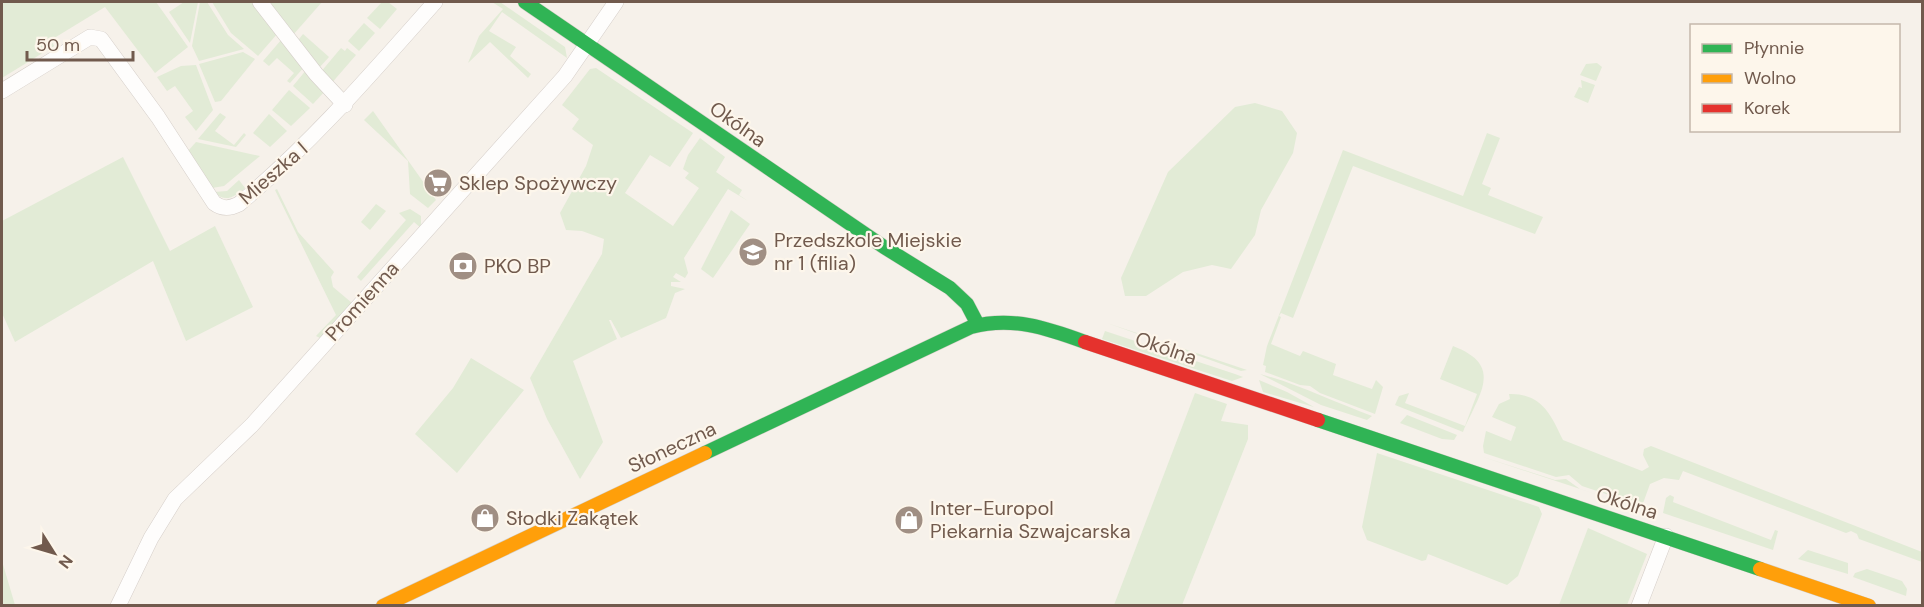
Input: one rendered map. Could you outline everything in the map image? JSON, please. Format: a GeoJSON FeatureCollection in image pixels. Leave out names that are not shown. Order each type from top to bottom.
{"type":"FeatureCollection","features":[{"type":"Feature","properties":{"kind":"street"},"geometry":{"type":"LineString","coordinates":[[260,2],[312,69],[345,105]]}},
{"type":"Feature","properties":{"kind":"street","name":"Mieszka I"},"geometry":{"type":"LineString","coordinates":[[2,91],[90,37],[101,39],[158,117],[214,203],[222,208],[239,204],[271,177],[345,105],[435,2]]}},
{"type":"Feature","properties":{"kind":"street","name":"Okólna"},"geometry":{"type":"LineString","coordinates":[[525,2],[884,247],[950,288],[967,304],[978,325],[1009,321],[1040,327],[1869,606]]}},
{"type":"Feature","properties":{"kind":"street","name":"Promienna"},"geometry":{"type":"LineString","coordinates":[[118,606],[151,538],[175,499],[252,424],[565,76],[616,2]]}},
{"type":"Feature","properties":{"kind":"street","name":"Słoneczna"},"geometry":{"type":"LineString","coordinates":[[383,606],[978,325]]}},
{"type":"Feature","properties":{"kind":"street"},"geometry":{"type":"LineString","coordinates":[[1639,606],[1666,536]]}},
{"type":"Feature","properties":{"kind":"green space"},"geometry":{"type":"Polygon","coordinates":[[[2,2],[156,2],[188,47],[155,73],[105,7],[51,40],[54,46],[2,78],[2,2]]]}},
{"type":"Feature","properties":{"kind":"green space"},"geometry":{"type":"Polygon","coordinates":[[[184,2],[198,2],[190,43],[169,12],[184,2]]]}},
{"type":"Feature","properties":{"kind":"green space"},"geometry":{"type":"Polygon","coordinates":[[[200,2],[207,2],[228,35],[244,49],[199,61],[192,46],[200,2]]]}},
{"type":"Feature","properties":{"kind":"green space"},"geometry":{"type":"Polygon","coordinates":[[[212,2],[257,2],[278,33],[258,56],[231,33],[212,2]]]}},
{"type":"Feature","properties":{"kind":"green space"},"geometry":{"type":"Polygon","coordinates":[[[266,2],[322,2],[293,35],[266,2]]]}},
{"type":"Feature","properties":{"kind":"green space"},"geometry":{"type":"Polygon","coordinates":[[[382,2],[388,2],[397,9],[380,29],[367,18],[382,2]]]}},
{"type":"Feature","properties":{"kind":"green space"},"geometry":{"type":"Polygon","coordinates":[[[492,2],[500,2],[565,47],[567,58],[502,12],[489,31],[516,47],[510,56],[531,74],[528,78],[490,42],[468,63],[479,36],[503,9],[492,2]]]}},
{"type":"Feature","properties":{"kind":"green space"},"geometry":{"type":"Polygon","coordinates":[[[364,23],[375,33],[359,51],[348,41],[364,23]]]}},
{"type":"Feature","properties":{"kind":"green space"},"geometry":{"type":"Polygon","coordinates":[[[303,34],[329,57],[318,69],[296,43],[303,34]]]}},
{"type":"Feature","properties":{"kind":"green space"},"geometry":{"type":"Polygon","coordinates":[[[282,39],[305,66],[290,83],[287,81],[294,73],[277,58],[269,66],[263,61],[282,39]]]}},
{"type":"Feature","properties":{"kind":"green space"},"geometry":{"type":"Polygon","coordinates":[[[341,48],[345,51],[347,48],[356,55],[330,85],[320,73],[341,48]]]}},
{"type":"Feature","properties":{"kind":"green space"},"geometry":{"type":"Polygon","coordinates":[[[243,52],[255,59],[221,101],[215,102],[199,64],[243,52]]]}},
{"type":"Feature","properties":{"kind":"green space"},"geometry":{"type":"Polygon","coordinates":[[[1597,63],[1602,67],[1596,81],[1580,75],[1586,64],[1597,63]]]}},
{"type":"Feature","properties":{"kind":"green space"},"geometry":{"type":"Polygon","coordinates":[[[196,65],[213,110],[196,131],[185,117],[193,111],[175,86],[167,91],[157,77],[181,66],[196,65]]]}},
{"type":"Feature","properties":{"kind":"green space"},"geometry":{"type":"Polygon","coordinates":[[[596,68],[693,133],[670,167],[650,155],[625,193],[673,226],[699,188],[685,178],[689,173],[683,169],[688,155],[700,138],[725,157],[716,172],[742,190],[739,195],[748,201],[728,189],[684,258],[688,273],[685,278],[676,273],[673,277],[681,282],[671,282],[671,286],[685,289],[675,293],[666,318],[621,338],[609,320],[617,339],[573,361],[603,442],[580,479],[547,419],[530,378],[602,254],[604,239],[582,231],[566,230],[560,213],[586,166],[593,145],[572,129],[579,119],[562,105],[590,69],[596,68]]]}},
{"type":"Feature","properties":{"kind":"green space"},"geometry":{"type":"Polygon","coordinates":[[[307,69],[325,91],[313,104],[293,86],[307,69]]]}},
{"type":"Feature","properties":{"kind":"green space"},"geometry":{"type":"Polygon","coordinates":[[[1581,80],[1595,85],[1588,103],[1574,97],[1579,87],[1582,88],[1581,80]]]}},
{"type":"Feature","properties":{"kind":"green space"},"geometry":{"type":"Polygon","coordinates":[[[289,90],[310,108],[291,126],[272,110],[289,90]]]}},
{"type":"Feature","properties":{"kind":"green space"},"geometry":{"type":"Polygon","coordinates":[[[1255,103],[1282,111],[1297,133],[1293,153],[1261,210],[1255,235],[1231,269],[1212,265],[1183,272],[1146,296],[1125,296],[1121,278],[1168,172],[1235,107],[1255,103]]]}},
{"type":"Feature","properties":{"kind":"green space"},"geometry":{"type":"Polygon","coordinates":[[[373,111],[436,200],[428,208],[410,194],[408,161],[364,120],[373,111]]]}},
{"type":"Feature","properties":{"kind":"green space"},"geometry":{"type":"Polygon","coordinates":[[[220,113],[226,117],[215,131],[234,145],[244,133],[246,135],[236,147],[198,139],[220,113]]]}},
{"type":"Feature","properties":{"kind":"green space"},"geometry":{"type":"Polygon","coordinates":[[[269,114],[287,131],[270,147],[253,133],[269,114]]]}},
{"type":"Feature","properties":{"kind":"green space"},"geometry":{"type":"Polygon","coordinates":[[[1487,133],[1500,138],[1482,184],[1491,188],[1488,195],[1543,217],[1535,234],[1353,166],[1293,318],[1281,313],[1279,316],[1281,317],[1271,344],[1300,356],[1303,351],[1336,364],[1333,375],[1372,389],[1376,380],[1383,387],[1375,414],[1320,393],[1310,386],[1300,385],[1265,372],[1266,366],[1263,365],[1267,346],[1343,150],[1463,196],[1487,133]]]}},
{"type":"Feature","properties":{"kind":"green space"},"geometry":{"type":"Polygon","coordinates":[[[196,142],[260,156],[224,186],[212,188],[188,151],[196,142]]]}},
{"type":"Feature","properties":{"kind":"green space"},"geometry":{"type":"Polygon","coordinates":[[[123,157],[170,251],[215,226],[253,307],[186,341],[153,261],[15,342],[2,313],[2,221],[123,157]]]}},
{"type":"Feature","properties":{"kind":"green space"},"geometry":{"type":"Polygon","coordinates":[[[239,180],[245,188],[230,198],[222,198],[214,192],[227,191],[239,180]]]}},
{"type":"Feature","properties":{"kind":"green space"},"geometry":{"type":"Polygon","coordinates":[[[277,189],[298,232],[334,272],[331,277],[333,287],[352,303],[320,338],[316,336],[336,315],[275,190],[277,189]]]}},
{"type":"Feature","properties":{"kind":"green space"},"geometry":{"type":"Polygon","coordinates":[[[376,204],[386,211],[370,230],[361,222],[376,204]]]}},
{"type":"Feature","properties":{"kind":"green space"},"geometry":{"type":"Polygon","coordinates":[[[410,209],[421,216],[421,228],[414,222],[361,281],[357,277],[406,220],[399,213],[410,209]]]}},
{"type":"Feature","properties":{"kind":"green space"},"geometry":{"type":"Polygon","coordinates":[[[731,210],[750,224],[713,278],[701,269],[731,210]]]}},
{"type":"Feature","properties":{"kind":"green space"},"geometry":{"type":"Polygon","coordinates":[[[1107,323],[1247,370],[1241,371],[1107,323]]]}},
{"type":"Feature","properties":{"kind":"green space"},"geometry":{"type":"Polygon","coordinates":[[[1105,331],[1243,377],[1232,381],[1102,339],[1105,331]]]}},
{"type":"Feature","properties":{"kind":"green space"},"geometry":{"type":"Polygon","coordinates":[[[1453,346],[1469,354],[1479,363],[1483,372],[1481,393],[1463,432],[1395,405],[1399,396],[1409,393],[1405,403],[1465,426],[1477,394],[1440,379],[1453,346]]]}},
{"type":"Feature","properties":{"kind":"green space"},"geometry":{"type":"Polygon","coordinates":[[[471,358],[524,390],[457,473],[415,434],[453,388],[471,358]]]}},
{"type":"Feature","properties":{"kind":"green space"},"geometry":{"type":"Polygon","coordinates":[[[1260,374],[1372,416],[1367,420],[1321,405],[1260,374]]]}},
{"type":"Feature","properties":{"kind":"green space"},"geometry":{"type":"Polygon","coordinates":[[[1259,380],[1287,392],[1314,407],[1263,392],[1259,380]]]}},
{"type":"Feature","properties":{"kind":"green space"},"geometry":{"type":"Polygon","coordinates":[[[1195,393],[1227,404],[1221,421],[1248,425],[1248,439],[1182,605],[1114,605],[1195,393]]]}},
{"type":"Feature","properties":{"kind":"green space"},"geometry":{"type":"Polygon","coordinates":[[[1509,394],[1530,397],[1544,407],[1563,440],[1642,471],[1649,467],[1643,455],[1644,449],[1651,446],[1922,552],[1922,562],[1859,539],[1857,534],[1851,531],[1846,533],[1683,471],[1679,480],[1664,478],[1650,484],[1642,506],[1582,486],[1569,475],[1556,477],[1484,453],[1486,431],[1511,441],[1516,427],[1492,417],[1499,404],[1510,399],[1509,394]]]}},
{"type":"Feature","properties":{"kind":"green space"},"geometry":{"type":"Polygon","coordinates":[[[1407,415],[1457,435],[1454,440],[1442,439],[1400,423],[1407,415]]]}},
{"type":"Feature","properties":{"kind":"green space"},"geometry":{"type":"Polygon","coordinates":[[[1377,453],[1539,507],[1542,514],[1518,576],[1507,585],[1428,554],[1426,560],[1422,561],[1367,540],[1362,527],[1377,453]]]}},
{"type":"Feature","properties":{"kind":"green space"},"geometry":{"type":"Polygon","coordinates":[[[1480,456],[1555,480],[1566,479],[1580,489],[1480,456]]]}},
{"type":"Feature","properties":{"kind":"green space"},"geometry":{"type":"Polygon","coordinates":[[[1670,495],[1674,497],[1673,502],[1771,540],[1775,530],[1778,531],[1773,550],[1663,513],[1666,498],[1670,495]]]}},
{"type":"Feature","properties":{"kind":"green space"},"geometry":{"type":"Polygon","coordinates":[[[1588,528],[1647,554],[1627,605],[1559,605],[1588,528]]]}},
{"type":"Feature","properties":{"kind":"green space"},"geometry":{"type":"Polygon","coordinates":[[[1808,550],[1848,563],[1848,574],[1798,559],[1808,550]]]}},
{"type":"Feature","properties":{"kind":"green space"},"geometry":{"type":"Polygon","coordinates":[[[2,561],[15,605],[2,605],[2,561]]]}},
{"type":"Feature","properties":{"kind":"green space"},"geometry":{"type":"Polygon","coordinates":[[[1867,569],[1902,581],[1907,589],[1906,596],[1853,577],[1855,573],[1867,569]]]}},
{"type":"Feature","properties":{"kind":"traffic: fast"},"geometry":{"type":"LineString","coordinates":[[525,2],[884,247],[950,288],[967,304],[978,325]]}},
{"type":"Feature","properties":{"kind":"traffic: fast"},"geometry":{"type":"LineString","coordinates":[[705,453],[971,327],[1015,323],[1043,328],[1085,342]]}},
{"type":"Feature","properties":{"kind":"traffic: fast"},"geometry":{"type":"LineString","coordinates":[[1318,420],[1760,569]]}},
{"type":"Feature","properties":{"kind":"traffic: slow"},"geometry":{"type":"LineString","coordinates":[[383,606],[705,453]]}},
{"type":"Feature","properties":{"kind":"traffic: slow"},"geometry":{"type":"LineString","coordinates":[[1760,569],[1869,606]]}},
{"type":"Feature","properties":{"kind":"traffic: jam"},"geometry":{"type":"LineString","coordinates":[[1085,342],[1318,420]]}},
{"type":"Feature","properties":{"kind":"place","name":"Sklep Spożywczy"},"geometry":{"type":"Point","coordinates":[438,183]}},
{"type":"Feature","properties":{"kind":"place","name":"Przedszkole Miejskie nr 1 (filia)"},"geometry":{"type":"Point","coordinates":[753,252]}},
{"type":"Feature","properties":{"kind":"place","name":"PKO BP"},"geometry":{"type":"Point","coordinates":[463,266]}},
{"type":"Feature","properties":{"kind":"place","name":"Słodki Zakątek"},"geometry":{"type":"Point","coordinates":[485,518]}},
{"type":"Feature","properties":{"kind":"place","name":"Inter-Europol Piekarnia Szwajcarska"},"geometry":{"type":"Point","coordinates":[909,520]}}]}
